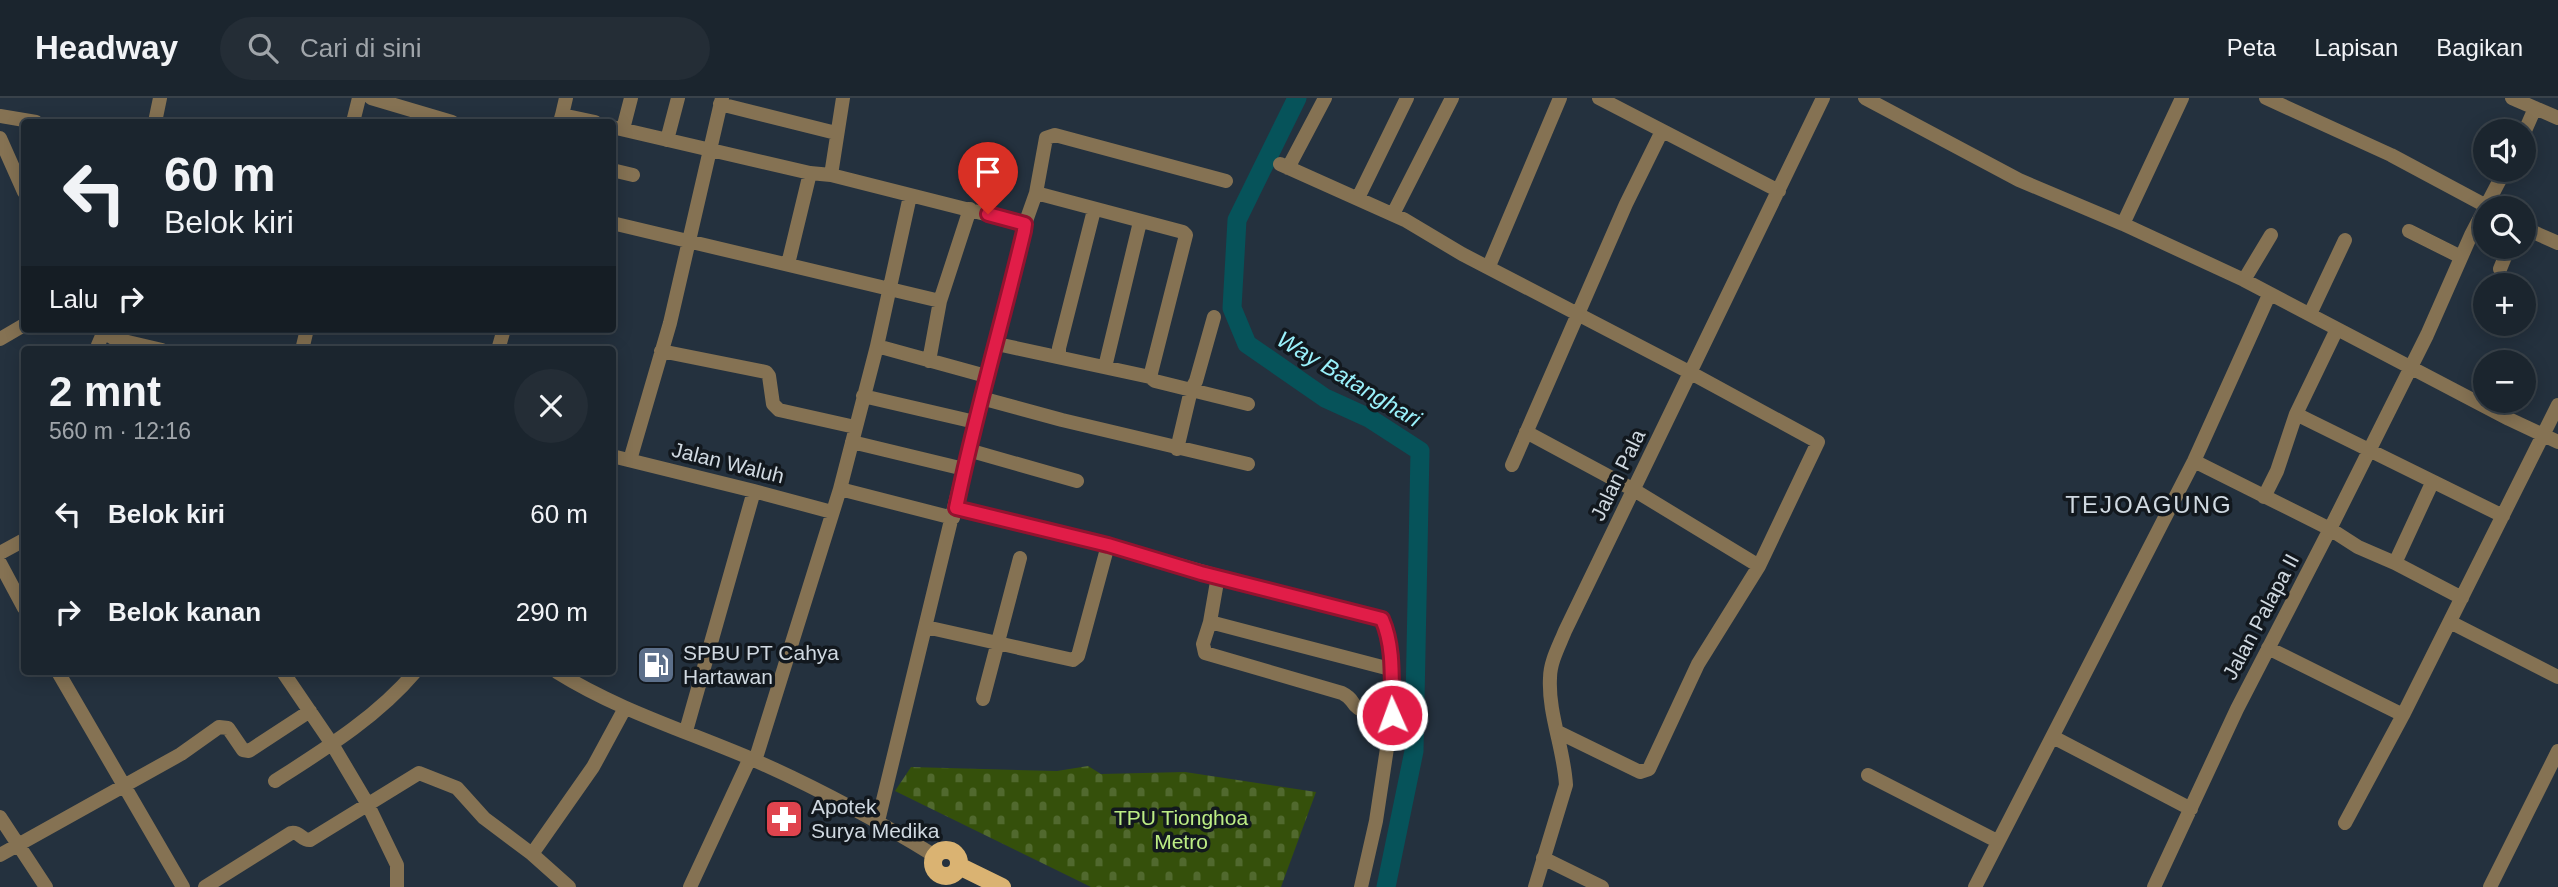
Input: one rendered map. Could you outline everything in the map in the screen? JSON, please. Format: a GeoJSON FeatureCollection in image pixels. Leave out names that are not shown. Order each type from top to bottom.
{"type":"FeatureCollection","features":[{"type":"Feature","properties":{"kind":"main road"},"geometry":{"type":"LineString","coordinates":[[948,850],[957,856],[959,866],[954,874],[936,881],[933,865],[935,856],[948,850]]}},
{"type":"Feature","properties":{"kind":"main road"},"geometry":{"type":"LineString","coordinates":[[959,866],[1002,887]]}},
{"type":"Feature","properties":{"kind":"street"},"geometry":{"type":"LineString","coordinates":[[156,119],[160,98]]}},
{"type":"Feature","properties":{"kind":"street"},"geometry":{"type":"LineString","coordinates":[[355,119],[359,98]]}},
{"type":"Feature","properties":{"kind":"street"},"geometry":{"type":"LineString","coordinates":[[371,98],[442,119]]}},
{"type":"Feature","properties":{"kind":"street"},"geometry":{"type":"LineString","coordinates":[[561,119],[566,98]]}},
{"type":"Feature","properties":{"kind":"street"},"geometry":{"type":"LineString","coordinates":[[631,98],[618,128],[810,173],[831,175],[1025,224]]}},
{"type":"Feature","properties":{"kind":"street"},"geometry":{"type":"LineString","coordinates":[[667,140],[678,98]]}},
{"type":"Feature","properties":{"kind":"street"},"geometry":{"type":"LineString","coordinates":[[831,175],[843,98]]}},
{"type":"Feature","properties":{"kind":"street"},"geometry":{"type":"LineString","coordinates":[[1325,98],[1284,166],[1393,214],[1462,254],[1818,442],[1759,566],[1698,664],[1646,772],[1640,772],[1558,732]]}},
{"type":"Feature","properties":{"kind":"street"},"geometry":{"type":"LineString","coordinates":[[1358,198],[1407,98]]}},
{"type":"Feature","properties":{"kind":"street"},"geometry":{"type":"LineString","coordinates":[[1393,214],[1452,98]]}},
{"type":"Feature","properties":{"kind":"street"},"geometry":{"type":"LineString","coordinates":[[1489,267],[1560,98]]}},
{"type":"Feature","properties":{"kind":"street"},"geometry":{"type":"LineString","coordinates":[[1599,98],[1779,191]]}},
{"type":"Feature","properties":{"kind":"street","name":"Jalan Pala"},"geometry":{"type":"LineString","coordinates":[[1535,887],[1566,785],[1550,694],[1551,667],[1565,631],[1823,98]]}},
{"type":"Feature","properties":{"kind":"street"},"geometry":{"type":"LineString","coordinates":[[1865,98],[2019,180],[2244,280],[2558,442]]}},
{"type":"Feature","properties":{"kind":"street"},"geometry":{"type":"LineString","coordinates":[[2123,224],[2182,98]]}},
{"type":"Feature","properties":{"kind":"street"},"geometry":{"type":"LineString","coordinates":[[2266,98],[2372,146],[2473,199]]}},
{"type":"Feature","properties":{"kind":"street"},"geometry":{"type":"LineString","coordinates":[[2512,98],[2558,118]]}},
{"type":"Feature","properties":{"kind":"street"},"geometry":{"type":"LineString","coordinates":[[630,460],[689,241],[721,101],[836,133]]}},
{"type":"Feature","properties":{"kind":"street"},"geometry":{"type":"LineString","coordinates":[[2530,119],[2535,108]]}},
{"type":"Feature","properties":{"kind":"street"},"geometry":{"type":"LineString","coordinates":[[0,116],[21,120]]}},
{"type":"Feature","properties":{"kind":"street"},"geometry":{"type":"LineString","coordinates":[[1512,465],[1626,204],[1662,131]]}},
{"type":"Feature","properties":{"kind":"street"},"geometry":{"type":"LineString","coordinates":[[878,821],[986,376],[997,344],[1025,224],[1036,193],[1044,142],[1049,135],[1226,181]]}},
{"type":"Feature","properties":{"kind":"street"},"geometry":{"type":"LineString","coordinates":[[0,138],[21,184]]}},
{"type":"Feature","properties":{"kind":"street"},"geometry":{"type":"LineString","coordinates":[[616,171],[633,175]]}},
{"type":"Feature","properties":{"kind":"street"},"geometry":{"type":"LineString","coordinates":[[788,264],[810,173]]}},
{"type":"Feature","properties":{"kind":"street"},"geometry":{"type":"LineString","coordinates":[[1036,193],[1183,232],[1186,237],[1150,377]]}},
{"type":"Feature","properties":{"kind":"street"},"geometry":{"type":"LineString","coordinates":[[690,887],[752,759],[840,489],[877,346],[910,196]]}},
{"type":"Feature","properties":{"kind":"street"},"geometry":{"type":"LineString","coordinates":[[929,361],[940,300],[970,209]]}},
{"type":"Feature","properties":{"kind":"street"},"geometry":{"type":"LineString","coordinates":[[1059,357],[1094,210]]}},
{"type":"Feature","properties":{"kind":"street"},"geometry":{"type":"LineString","coordinates":[[1105,367],[1140,222]]}},
{"type":"Feature","properties":{"kind":"street"},"geometry":{"type":"LineString","coordinates":[[616,224],[940,300]]}},
{"type":"Feature","properties":{"kind":"street"},"geometry":{"type":"LineString","coordinates":[[2409,231],[2461,257]]}},
{"type":"Feature","properties":{"kind":"street"},"geometry":{"type":"LineString","coordinates":[[2536,233],[2558,243]]}},
{"type":"Feature","properties":{"kind":"street"},"geometry":{"type":"LineString","coordinates":[[2244,280],[2272,235]]}},
{"type":"Feature","properties":{"kind":"street","name":"Jalan Palapa II"},"geometry":{"type":"LineString","coordinates":[[2154,887],[2268,648],[2410,368],[2473,235]]}},
{"type":"Feature","properties":{"kind":"street"},"geometry":{"type":"LineString","coordinates":[[2310,314],[2346,240]]}},
{"type":"Feature","properties":{"kind":"street"},"geometry":{"type":"LineString","coordinates":[[2500,269],[2504,259]]}},
{"type":"Feature","properties":{"kind":"street"},"geometry":{"type":"LineString","coordinates":[[1975,887],[2194,461],[2269,295]]}},
{"type":"Feature","properties":{"kind":"street"},"geometry":{"type":"LineString","coordinates":[[1177,449],[1191,390],[1214,317]]}},
{"type":"Feature","properties":{"kind":"street"},"geometry":{"type":"LineString","coordinates":[[0,339],[21,327]]}},
{"type":"Feature","properties":{"kind":"street"},"geometry":{"type":"LineString","coordinates":[[2264,497],[2277,471],[2296,414],[2337,329]]}},
{"type":"Feature","properties":{"kind":"street"},"geometry":{"type":"LineString","coordinates":[[108,333],[149,346]]}},
{"type":"Feature","properties":{"kind":"street"},"geometry":{"type":"LineString","coordinates":[[997,344],[1150,377],[1155,381],[1248,404]]}},
{"type":"Feature","properties":{"kind":"street"},"geometry":{"type":"LineString","coordinates":[[877,346],[986,376]]}},
{"type":"Feature","properties":{"kind":"street"},"geometry":{"type":"LineString","coordinates":[[661,351],[766,372],[774,404],[779,410],[964,469]]}},
{"type":"Feature","properties":{"kind":"street"},"geometry":{"type":"LineString","coordinates":[[863,396],[975,422]]}},
{"type":"Feature","properties":{"kind":"street"},"geometry":{"type":"LineString","coordinates":[[981,398],[1062,421],[1248,464]]}},
{"type":"Feature","properties":{"kind":"street"},"geometry":{"type":"LineString","coordinates":[[2345,824],[2403,715],[2558,405]]}},
{"type":"Feature","properties":{"kind":"street"},"geometry":{"type":"LineString","coordinates":[[2296,414],[2503,516]]}},
{"type":"Feature","properties":{"kind":"street"},"geometry":{"type":"LineString","coordinates":[[1526,432],[1634,490],[1759,566]]}},
{"type":"Feature","properties":{"kind":"street"},"geometry":{"type":"LineString","coordinates":[[968,450],[1077,481]]}},
{"type":"Feature","properties":{"kind":"street","name":"Jalan Waluh"},"geometry":{"type":"LineString","coordinates":[[616,457],[832,512]]}},
{"type":"Feature","properties":{"kind":"street"},"geometry":{"type":"LineString","coordinates":[[2194,461],[2462,598]]}},
{"type":"Feature","properties":{"kind":"street"},"geometry":{"type":"LineString","coordinates":[[2395,563],[2432,483]]}},
{"type":"Feature","properties":{"kind":"street"},"geometry":{"type":"LineString","coordinates":[[840,489],[1108,545],[1382,619],[1387,631],[1392,715],[1376,821],[1361,887]]}},
{"type":"Feature","properties":{"kind":"street"},"geometry":{"type":"LineString","coordinates":[[685,731],[754,491]]}},
{"type":"Feature","properties":{"kind":"street"},"geometry":{"type":"LineString","coordinates":[[0,553],[21,542]]}},
{"type":"Feature","properties":{"kind":"street"},"geometry":{"type":"LineString","coordinates":[[926,627],[1070,660],[1076,659],[1108,545]]}},
{"type":"Feature","properties":{"kind":"street"},"geometry":{"type":"LineString","coordinates":[[983,699],[1020,558]]}},
{"type":"Feature","properties":{"kind":"street"},"geometry":{"type":"LineString","coordinates":[[0,563],[21,602]]}},
{"type":"Feature","properties":{"kind":"street"},"geometry":{"type":"LineString","coordinates":[[1218,576],[1203,644],[1205,653],[1342,693],[1352,698],[1357,708],[1376,715],[1392,715]]}},
{"type":"Feature","properties":{"kind":"street"},"geometry":{"type":"LineString","coordinates":[[1210,622],[1390,669]]}},
{"type":"Feature","properties":{"kind":"street"},"geometry":{"type":"LineString","coordinates":[[2450,622],[2558,677]]}},
{"type":"Feature","properties":{"kind":"street"},"geometry":{"type":"LineString","coordinates":[[2268,648],[2403,715]]}},
{"type":"Feature","properties":{"kind":"street"},"geometry":{"type":"LineString","coordinates":[[60,675],[183,887]]}},
{"type":"Feature","properties":{"kind":"street"},"geometry":{"type":"LineString","coordinates":[[285,675],[332,744],[367,803],[397,865],[397,887]]}},
{"type":"Feature","properties":{"kind":"street"},"geometry":{"type":"LineString","coordinates":[[275,781],[332,744],[396,695],[413,675]]}},
{"type":"Feature","properties":{"kind":"street"},"geometry":{"type":"LineString","coordinates":[[563,675],[625,708],[752,759],[878,821],[935,856]]}},
{"type":"Feature","properties":{"kind":"street"},"geometry":{"type":"LineString","coordinates":[[532,854],[593,767],[625,708]]}},
{"type":"Feature","properties":{"kind":"street"},"geometry":{"type":"LineString","coordinates":[[0,855],[181,754],[219,727],[228,728],[243,750],[249,751],[310,711]]}},
{"type":"Feature","properties":{"kind":"street"},"geometry":{"type":"LineString","coordinates":[[2053,737],[2191,810]]}},
{"type":"Feature","properties":{"kind":"street"},"geometry":{"type":"LineString","coordinates":[[2490,887],[2558,751]]}},
{"type":"Feature","properties":{"kind":"street"},"geometry":{"type":"LineString","coordinates":[[205,887],[291,832],[310,840],[413,774],[423,773],[457,788],[484,818],[532,854],[569,887]]}},
{"type":"Feature","properties":{"kind":"street"},"geometry":{"type":"LineString","coordinates":[[1868,775],[1997,841]]}},
{"type":"Feature","properties":{"kind":"street"},"geometry":{"type":"LineString","coordinates":[[0,817],[46,887]]}},
{"type":"Feature","properties":{"kind":"street"},"geometry":{"type":"LineString","coordinates":[[1543,858],[1601,887]]}},
{"type":"Feature","properties":{"kind":"green space","name":"TPU Tionghoa Metro"},"geometry":{"type":"Polygon","coordinates":[[[1088,766],[1101,774],[1185,772],[1316,792],[1281,887],[1091,887],[895,791],[911,767],[1057,771],[1088,766]]]}},
{"type":"Feature","properties":{"kind":"waterway","name":"Way Batanghari"},"geometry":{"type":"LineString","coordinates":[[1297,98],[1237,220],[1232,308],[1247,344],[1325,398],[1369,418],[1420,451],[1414,751],[1386,887]]}},
{"type":"Feature","properties":{"kind":"place","name":"SPBU PT Cahya Hartawan"},"geometry":{"type":"Point","coordinates":[656,665]}},
{"type":"Feature","properties":{"kind":"place","name":"Apotek Surya Medika"},"geometry":{"type":"Point","coordinates":[784,819]}},
{"type":"Feature","properties":{"kind":"district","name":"TEJOAGUNG"},"geometry":{"type":"Point","coordinates":[2149,505]}},
{"type":"Feature","properties":{"kind":"route"},"geometry":{"type":"LineString","coordinates":[[988,214],[1025,224],[956,508],[1108,545],[1201,573],[1382,619],[1390,650],[1392,715]]}}]}
